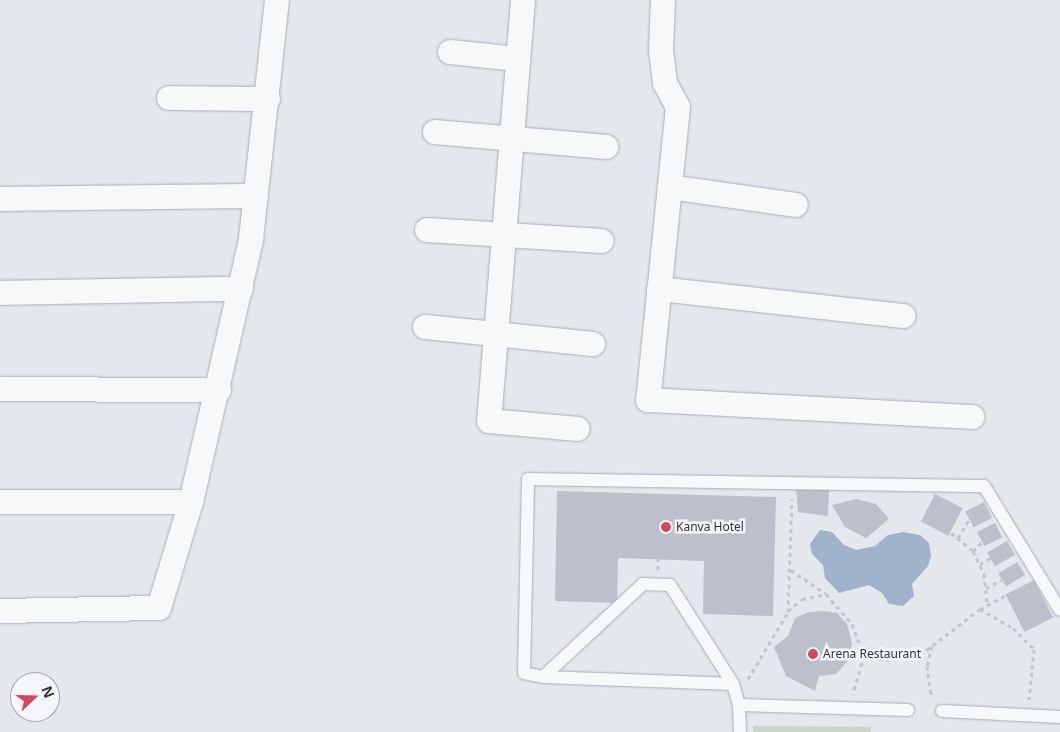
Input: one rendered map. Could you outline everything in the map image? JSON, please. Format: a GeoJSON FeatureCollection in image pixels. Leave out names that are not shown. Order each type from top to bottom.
{"type":"FeatureCollection","features":[{"type":"Feature","properties":{"kind":"street"},"geometry":{"type":"LineString","coordinates":[[0,611],[159,608],[191,502],[241,289],[256,196],[268,99],[277,0]]}},
{"type":"Feature","properties":{"kind":"street"},"geometry":{"type":"LineString","coordinates":[[523,0],[489,421],[578,428]]}},
{"type":"Feature","properties":{"kind":"street"},"geometry":{"type":"LineString","coordinates":[[663,0],[661,50],[664,83],[678,107],[648,400],[973,417]]}},
{"type":"Feature","properties":{"kind":"street"},"geometry":{"type":"LineString","coordinates":[[450,52],[517,59]]}},
{"type":"Feature","properties":{"kind":"street"},"geometry":{"type":"LineString","coordinates":[[169,98],[268,99]]}},
{"type":"Feature","properties":{"kind":"street"},"geometry":{"type":"LineString","coordinates":[[435,132],[606,147]]}},
{"type":"Feature","properties":{"kind":"street"},"geometry":{"type":"LineString","coordinates":[[670,187],[796,205]]}},
{"type":"Feature","properties":{"kind":"street"},"geometry":{"type":"LineString","coordinates":[[0,199],[256,196]]}},
{"type":"Feature","properties":{"kind":"street"},"geometry":{"type":"LineString","coordinates":[[427,230],[602,241]]}},
{"type":"Feature","properties":{"kind":"street"},"geometry":{"type":"LineString","coordinates":[[0,293],[241,289]]}},
{"type":"Feature","properties":{"kind":"street"},"geometry":{"type":"LineString","coordinates":[[659,289],[904,316]]}},
{"type":"Feature","properties":{"kind":"street"},"geometry":{"type":"LineString","coordinates":[[425,327],[593,344]]}},
{"type":"Feature","properties":{"kind":"street"},"geometry":{"type":"LineString","coordinates":[[0,389],[218,390]]}},
{"type":"Feature","properties":{"kind":"street"},"geometry":{"type":"LineString","coordinates":[[0,502],[191,502]]}},
{"type":"Feature","properties":{"kind":"lane"},"geometry":{"type":"LineString","coordinates":[[733,684],[543,677],[524,673],[528,478],[984,486],[1060,610]]}},
{"type":"Feature","properties":{"kind":"lane"},"geometry":{"type":"LineString","coordinates":[[543,677],[643,584],[670,585],[733,684],[739,705],[740,732]]}},
{"type":"Feature","properties":{"kind":"lane"},"geometry":{"type":"LineString","coordinates":[[739,705],[908,710]]}},
{"type":"Feature","properties":{"kind":"lane"},"geometry":{"type":"LineString","coordinates":[[942,711],[1060,717]]}},
{"type":"Feature","properties":{"kind":"path"},"geometry":{"type":"LineString","coordinates":[[788,612],[793,483]]}},
{"type":"Feature","properties":{"kind":"path"},"geometry":{"type":"LineString","coordinates":[[958,538],[969,520]]}},
{"type":"Feature","properties":{"kind":"path"},"geometry":{"type":"LineString","coordinates":[[951,533],[974,551],[980,564],[986,588],[987,604]]}},
{"type":"Feature","properties":{"kind":"path"},"geometry":{"type":"LineString","coordinates":[[974,551],[983,541]]}},
{"type":"Feature","properties":{"kind":"path"},"geometry":{"type":"LineString","coordinates":[[980,564],[991,558]]}},
{"type":"Feature","properties":{"kind":"path"},"geometry":{"type":"LineString","coordinates":[[791,570],[826,594],[852,624],[864,655],[850,709]]}},
{"type":"Feature","properties":{"kind":"path"},"geometry":{"type":"LineString","coordinates":[[986,588],[1002,580]]}},
{"type":"Feature","properties":{"kind":"path"},"geometry":{"type":"LineString","coordinates":[[739,705],[742,690],[788,612],[802,599],[826,594]]}},
{"type":"Feature","properties":{"kind":"path"},"geometry":{"type":"LineString","coordinates":[[864,655],[886,660],[920,655],[987,604],[1006,595]]}},
{"type":"Feature","properties":{"kind":"path"},"geometry":{"type":"LineString","coordinates":[[980,609],[1013,628],[1034,649],[1032,696],[1020,715]]}},
{"type":"Feature","properties":{"kind":"path"},"geometry":{"type":"LineString","coordinates":[[932,646],[927,666],[930,691],[942,711]]}},
{"type":"Feature","properties":{"kind":"green space"},"geometry":{"type":"Polygon","coordinates":[[[753,726],[871,727],[871,732],[753,732],[753,726]]]}},
{"type":"Feature","properties":{"kind":"water"},"geometry":{"type":"Polygon","coordinates":[[[820,530],[832,532],[844,545],[856,550],[875,546],[888,535],[903,532],[920,535],[929,543],[931,556],[928,566],[912,584],[914,596],[903,606],[889,604],[882,593],[869,585],[839,593],[825,578],[823,565],[812,554],[810,544],[820,530]]]}},
{"type":"Feature","properties":{"kind":"building"},"geometry":{"type":"Polygon","coordinates":[[[796,488],[829,488],[828,516],[798,512],[796,488]]]}},
{"type":"Feature","properties":{"kind":"building","name":"Kanva Hotel"},"geometry":{"type":"Polygon","coordinates":[[[557,491],[776,497],[773,616],[703,614],[704,561],[618,558],[617,603],[555,601],[557,491]]]}},
{"type":"Feature","properties":{"kind":"building"},"geometry":{"type":"Polygon","coordinates":[[[935,494],[963,508],[949,536],[921,522],[935,494]]]}},
{"type":"Feature","properties":{"kind":"building"},"geometry":{"type":"Polygon","coordinates":[[[857,499],[876,504],[889,519],[866,538],[845,527],[832,505],[857,499]]]}},
{"type":"Feature","properties":{"kind":"building"},"geometry":{"type":"Polygon","coordinates":[[[984,502],[992,518],[973,528],[965,512],[984,502]]]}},
{"type":"Feature","properties":{"kind":"building"},"geometry":{"type":"Polygon","coordinates":[[[995,523],[1002,537],[984,546],[977,532],[995,523]]]}},
{"type":"Feature","properties":{"kind":"building"},"geometry":{"type":"Polygon","coordinates":[[[1007,541],[1015,555],[995,566],[987,552],[1007,541]]]}},
{"type":"Feature","properties":{"kind":"building"},"geometry":{"type":"Polygon","coordinates":[[[1017,562],[1025,575],[1006,586],[998,574],[1017,562]]]}},
{"type":"Feature","properties":{"kind":"building"},"geometry":{"type":"Polygon","coordinates":[[[1034,580],[1053,617],[1025,632],[1005,595],[1034,580]]]}},
{"type":"Feature","properties":{"kind":"building","name":"Arena Restaurant"},"geometry":{"type":"Polygon","coordinates":[[[824,611],[837,613],[847,624],[852,643],[848,661],[836,674],[819,676],[815,691],[786,676],[774,647],[788,636],[795,618],[809,612],[824,611]]]}},
{"type":"Feature","properties":{"kind":"place","name":"Kanva Hotel"},"geometry":{"type":"Point","coordinates":[666,527]}},
{"type":"Feature","properties":{"kind":"place","name":"Arena Restaurant"},"geometry":{"type":"Point","coordinates":[813,654]}}]}
